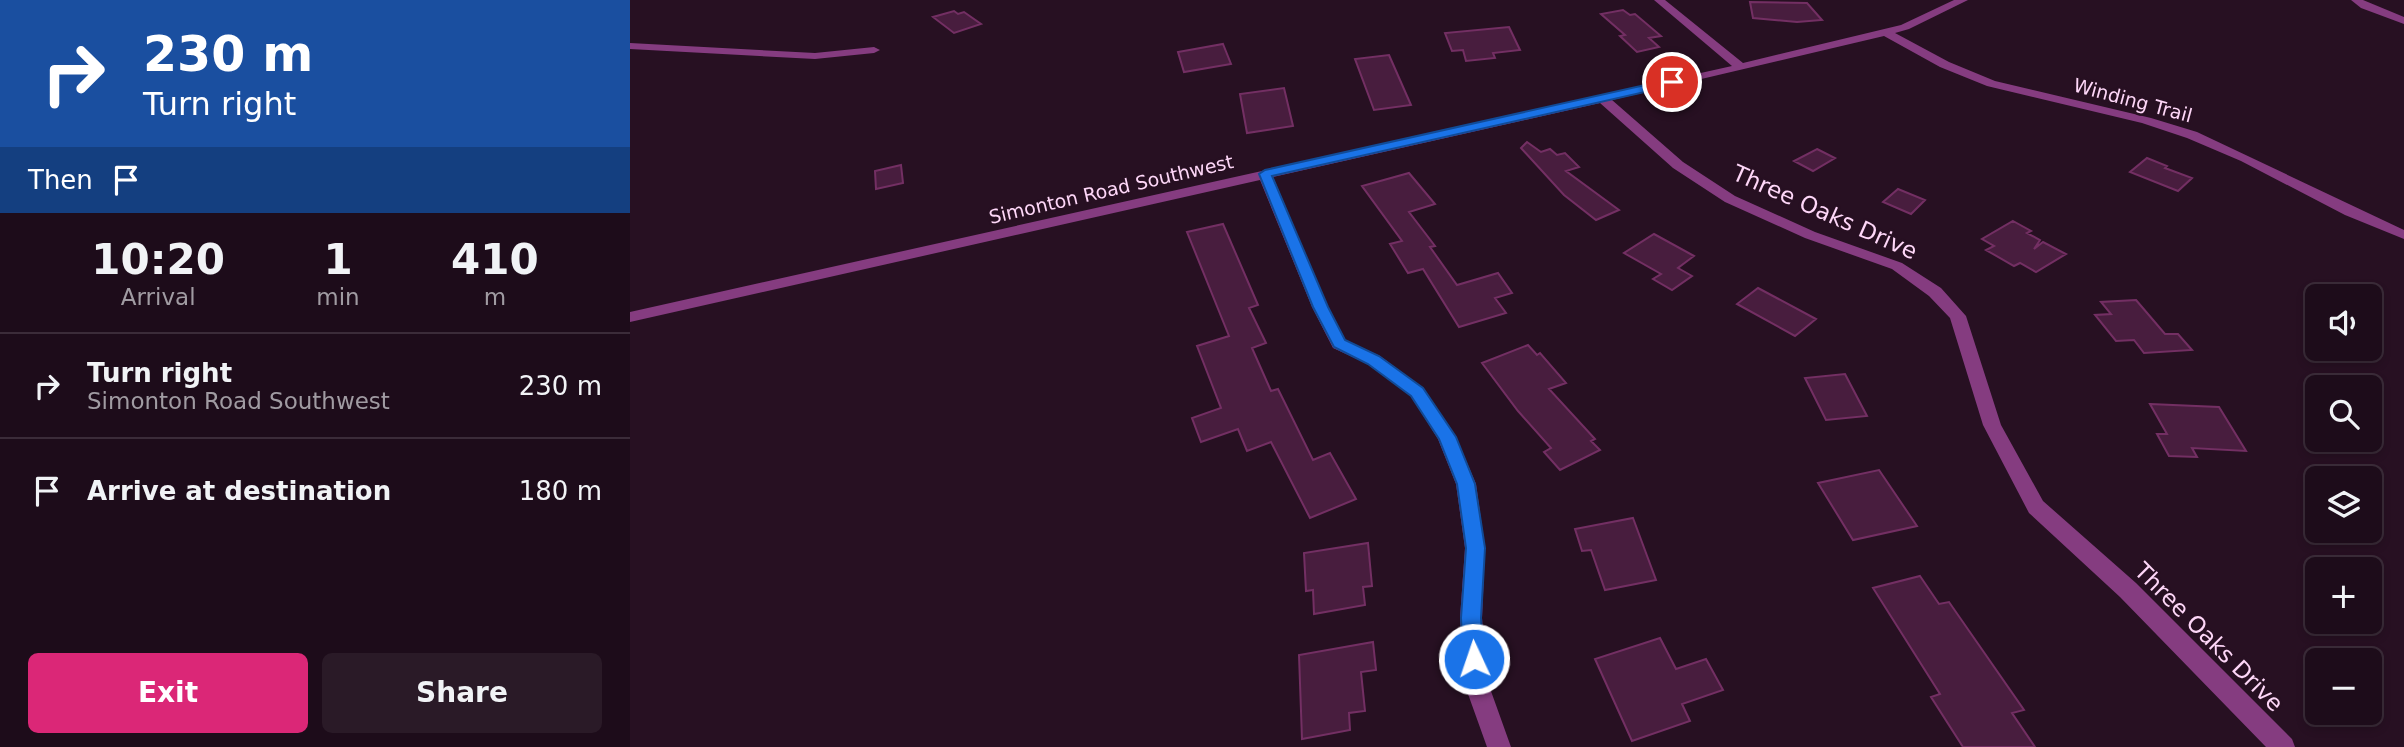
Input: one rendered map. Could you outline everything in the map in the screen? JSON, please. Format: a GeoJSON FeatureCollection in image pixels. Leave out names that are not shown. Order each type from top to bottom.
{"type":"FeatureCollection","features":[{"type":"Feature","properties":{"kind":"street"},"geometry":{"type":"LineString","coordinates":[[1659,0],[1741,67]]}},
{"type":"Feature","properties":{"kind":"street","name":"Simonton Road Southwest"},"geometry":{"type":"LineString","coordinates":[[630,317],[1886,33],[1924,20],[1963,0]]}},
{"type":"Feature","properties":{"kind":"street"},"geometry":{"type":"LineString","coordinates":[[2356,0],[2404,21]]}},
{"type":"Feature","properties":{"kind":"street","name":"Winding Trail"},"geometry":{"type":"LineString","coordinates":[[1886,33],[1939,63],[1987,82],[2033,95],[2137,117],[2194,136],[2245,158],[2332,205],[2404,235]]}},
{"type":"Feature","properties":{"kind":"street"},"geometry":{"type":"LineString","coordinates":[[630,46],[815,56],[874,50]]}},
{"type":"Feature","properties":{"kind":"street","name":"Three Oaks Drive"},"geometry":{"type":"LineString","coordinates":[[1602,98],[1678,166],[1730,199],[1810,235],[1897,266],[1935,292],[1958,316],[1992,425],[2036,507],[2128,590],[2283,747]]}},
{"type":"Feature","properties":{"kind":"street"},"geometry":{"type":"LineString","coordinates":[[1265,174],[1320,307],[1339,344],[1374,360],[1417,392],[1447,437],[1466,484],[1475,548],[1471,618],[1475,680],[1499,747]]}},
{"type":"Feature","properties":{"kind":"building"},"geometry":{"type":"Polygon","coordinates":[[[1750,2],[1807,3],[1822,20],[1797,22],[1753,18],[1750,2]]]}},
{"type":"Feature","properties":{"kind":"building"},"geometry":{"type":"Polygon","coordinates":[[[1623,10],[1630,15],[1635,14],[1661,36],[1649,38],[1659,47],[1637,52],[1620,36],[1625,35],[1601,14],[1623,10]]]}},
{"type":"Feature","properties":{"kind":"building"},"geometry":{"type":"Polygon","coordinates":[[[954,11],[958,14],[964,12],[981,24],[954,33],[933,17],[954,11]]]}},
{"type":"Feature","properties":{"kind":"building"},"geometry":{"type":"Polygon","coordinates":[[[1509,27],[1520,50],[1493,53],[1495,58],[1466,61],[1463,50],[1452,51],[1445,33],[1509,27]]]}},
{"type":"Feature","properties":{"kind":"building"},"geometry":{"type":"Polygon","coordinates":[[[1223,44],[1231,64],[1184,72],[1178,52],[1223,44]]]}},
{"type":"Feature","properties":{"kind":"building"},"geometry":{"type":"Polygon","coordinates":[[[1389,55],[1411,105],[1374,110],[1355,59],[1389,55]]]}},
{"type":"Feature","properties":{"kind":"building"},"geometry":{"type":"Polygon","coordinates":[[[1284,88],[1293,126],[1247,133],[1240,94],[1284,88]]]}},
{"type":"Feature","properties":{"kind":"building"},"geometry":{"type":"Polygon","coordinates":[[[1527,142],[1541,152],[1550,149],[1557,155],[1565,153],[1579,167],[1566,171],[1619,210],[1596,220],[1564,195],[1521,148],[1527,142]]]}},
{"type":"Feature","properties":{"kind":"building"},"geometry":{"type":"Polygon","coordinates":[[[1817,149],[1835,158],[1813,171],[1794,161],[1817,149]]]}},
{"type":"Feature","properties":{"kind":"building"},"geometry":{"type":"Polygon","coordinates":[[[2147,158],[2192,178],[2178,191],[2130,172],[2147,158]]]}},
{"type":"Feature","properties":{"kind":"building"},"geometry":{"type":"Polygon","coordinates":[[[901,165],[903,183],[876,189],[875,171],[901,165]]]}},
{"type":"Feature","properties":{"kind":"building"},"geometry":{"type":"Polygon","coordinates":[[[1409,173],[1435,204],[1409,212],[1435,246],[1430,247],[1457,285],[1498,273],[1512,293],[1495,298],[1506,313],[1459,327],[1423,269],[1408,273],[1390,244],[1402,241],[1362,186],[1409,173]]]}},
{"type":"Feature","properties":{"kind":"building"},"geometry":{"type":"Polygon","coordinates":[[[1898,189],[1925,200],[1911,214],[1883,202],[1898,189]]]}},
{"type":"Feature","properties":{"kind":"building"},"geometry":{"type":"Polygon","coordinates":[[[2013,221],[2031,231],[2027,233],[2040,240],[2034,249],[2043,242],[2066,254],[2036,272],[2020,263],[2014,266],[1986,250],[1994,246],[1982,239],[2013,221]]]}},
{"type":"Feature","properties":{"kind":"building"},"geometry":{"type":"Polygon","coordinates":[[[1223,224],[1258,305],[1249,308],[1266,343],[1252,348],[1271,391],[1278,389],[1313,460],[1330,453],[1356,499],[1310,518],[1271,442],[1247,451],[1238,429],[1201,442],[1192,418],[1221,408],[1197,346],[1229,336],[1187,232],[1223,224]]]}},
{"type":"Feature","properties":{"kind":"building"},"geometry":{"type":"Polygon","coordinates":[[[1654,234],[1694,256],[1678,268],[1692,276],[1672,290],[1653,279],[1661,274],[1624,253],[1654,234]]]}},
{"type":"Feature","properties":{"kind":"building"},"geometry":{"type":"Polygon","coordinates":[[[1758,288],[1816,319],[1795,336],[1737,304],[1758,288]]]}},
{"type":"Feature","properties":{"kind":"building"},"geometry":{"type":"Polygon","coordinates":[[[2136,300],[2165,334],[2178,334],[2192,350],[2144,353],[2134,340],[2116,341],[2095,315],[2111,314],[2101,302],[2136,300]]]}},
{"type":"Feature","properties":{"kind":"building"},"geometry":{"type":"Polygon","coordinates":[[[1528,345],[1537,355],[1540,353],[1566,383],[1549,389],[1595,439],[1591,441],[1600,450],[1560,470],[1544,452],[1551,448],[1518,411],[1482,363],[1528,345]]]}},
{"type":"Feature","properties":{"kind":"building"},"geometry":{"type":"Polygon","coordinates":[[[1845,374],[1867,416],[1826,420],[1805,378],[1845,374]]]}},
{"type":"Feature","properties":{"kind":"building"},"geometry":{"type":"Polygon","coordinates":[[[2150,404],[2219,407],[2246,451],[2192,448],[2197,457],[2169,456],[2157,434],[2167,434],[2150,404]]]}},
{"type":"Feature","properties":{"kind":"building"},"geometry":{"type":"Polygon","coordinates":[[[1879,470],[1917,526],[1853,540],[1818,483],[1879,470]]]}},
{"type":"Feature","properties":{"kind":"building"},"geometry":{"type":"Polygon","coordinates":[[[1633,518],[1656,580],[1605,590],[1591,550],[1582,551],[1575,529],[1633,518]]]}},
{"type":"Feature","properties":{"kind":"building"},"geometry":{"type":"Polygon","coordinates":[[[1368,543],[1372,586],[1363,587],[1365,605],[1314,614],[1313,590],[1306,591],[1304,553],[1368,543]]]}},
{"type":"Feature","properties":{"kind":"building"},"geometry":{"type":"Polygon","coordinates":[[[1920,576],[1939,604],[1949,602],[2024,710],[2012,713],[2035,747],[1963,747],[1931,697],[1940,694],[1873,588],[1920,576]]]}},
{"type":"Feature","properties":{"kind":"building"},"geometry":{"type":"Polygon","coordinates":[[[1660,638],[1676,669],[1706,659],[1723,690],[1682,704],[1690,721],[1632,741],[1595,659],[1660,638]]]}},
{"type":"Feature","properties":{"kind":"building"},"geometry":{"type":"Polygon","coordinates":[[[1373,642],[1376,670],[1361,672],[1365,711],[1349,713],[1350,730],[1302,739],[1299,655],[1373,642]]]}},
{"type":"Feature","properties":{"kind":"route"},"geometry":{"type":"LineString","coordinates":[[1474,659],[1471,618],[1475,548],[1466,484],[1447,437],[1417,392],[1374,360],[1339,344],[1320,307],[1265,174],[1672,82]]}}]}
